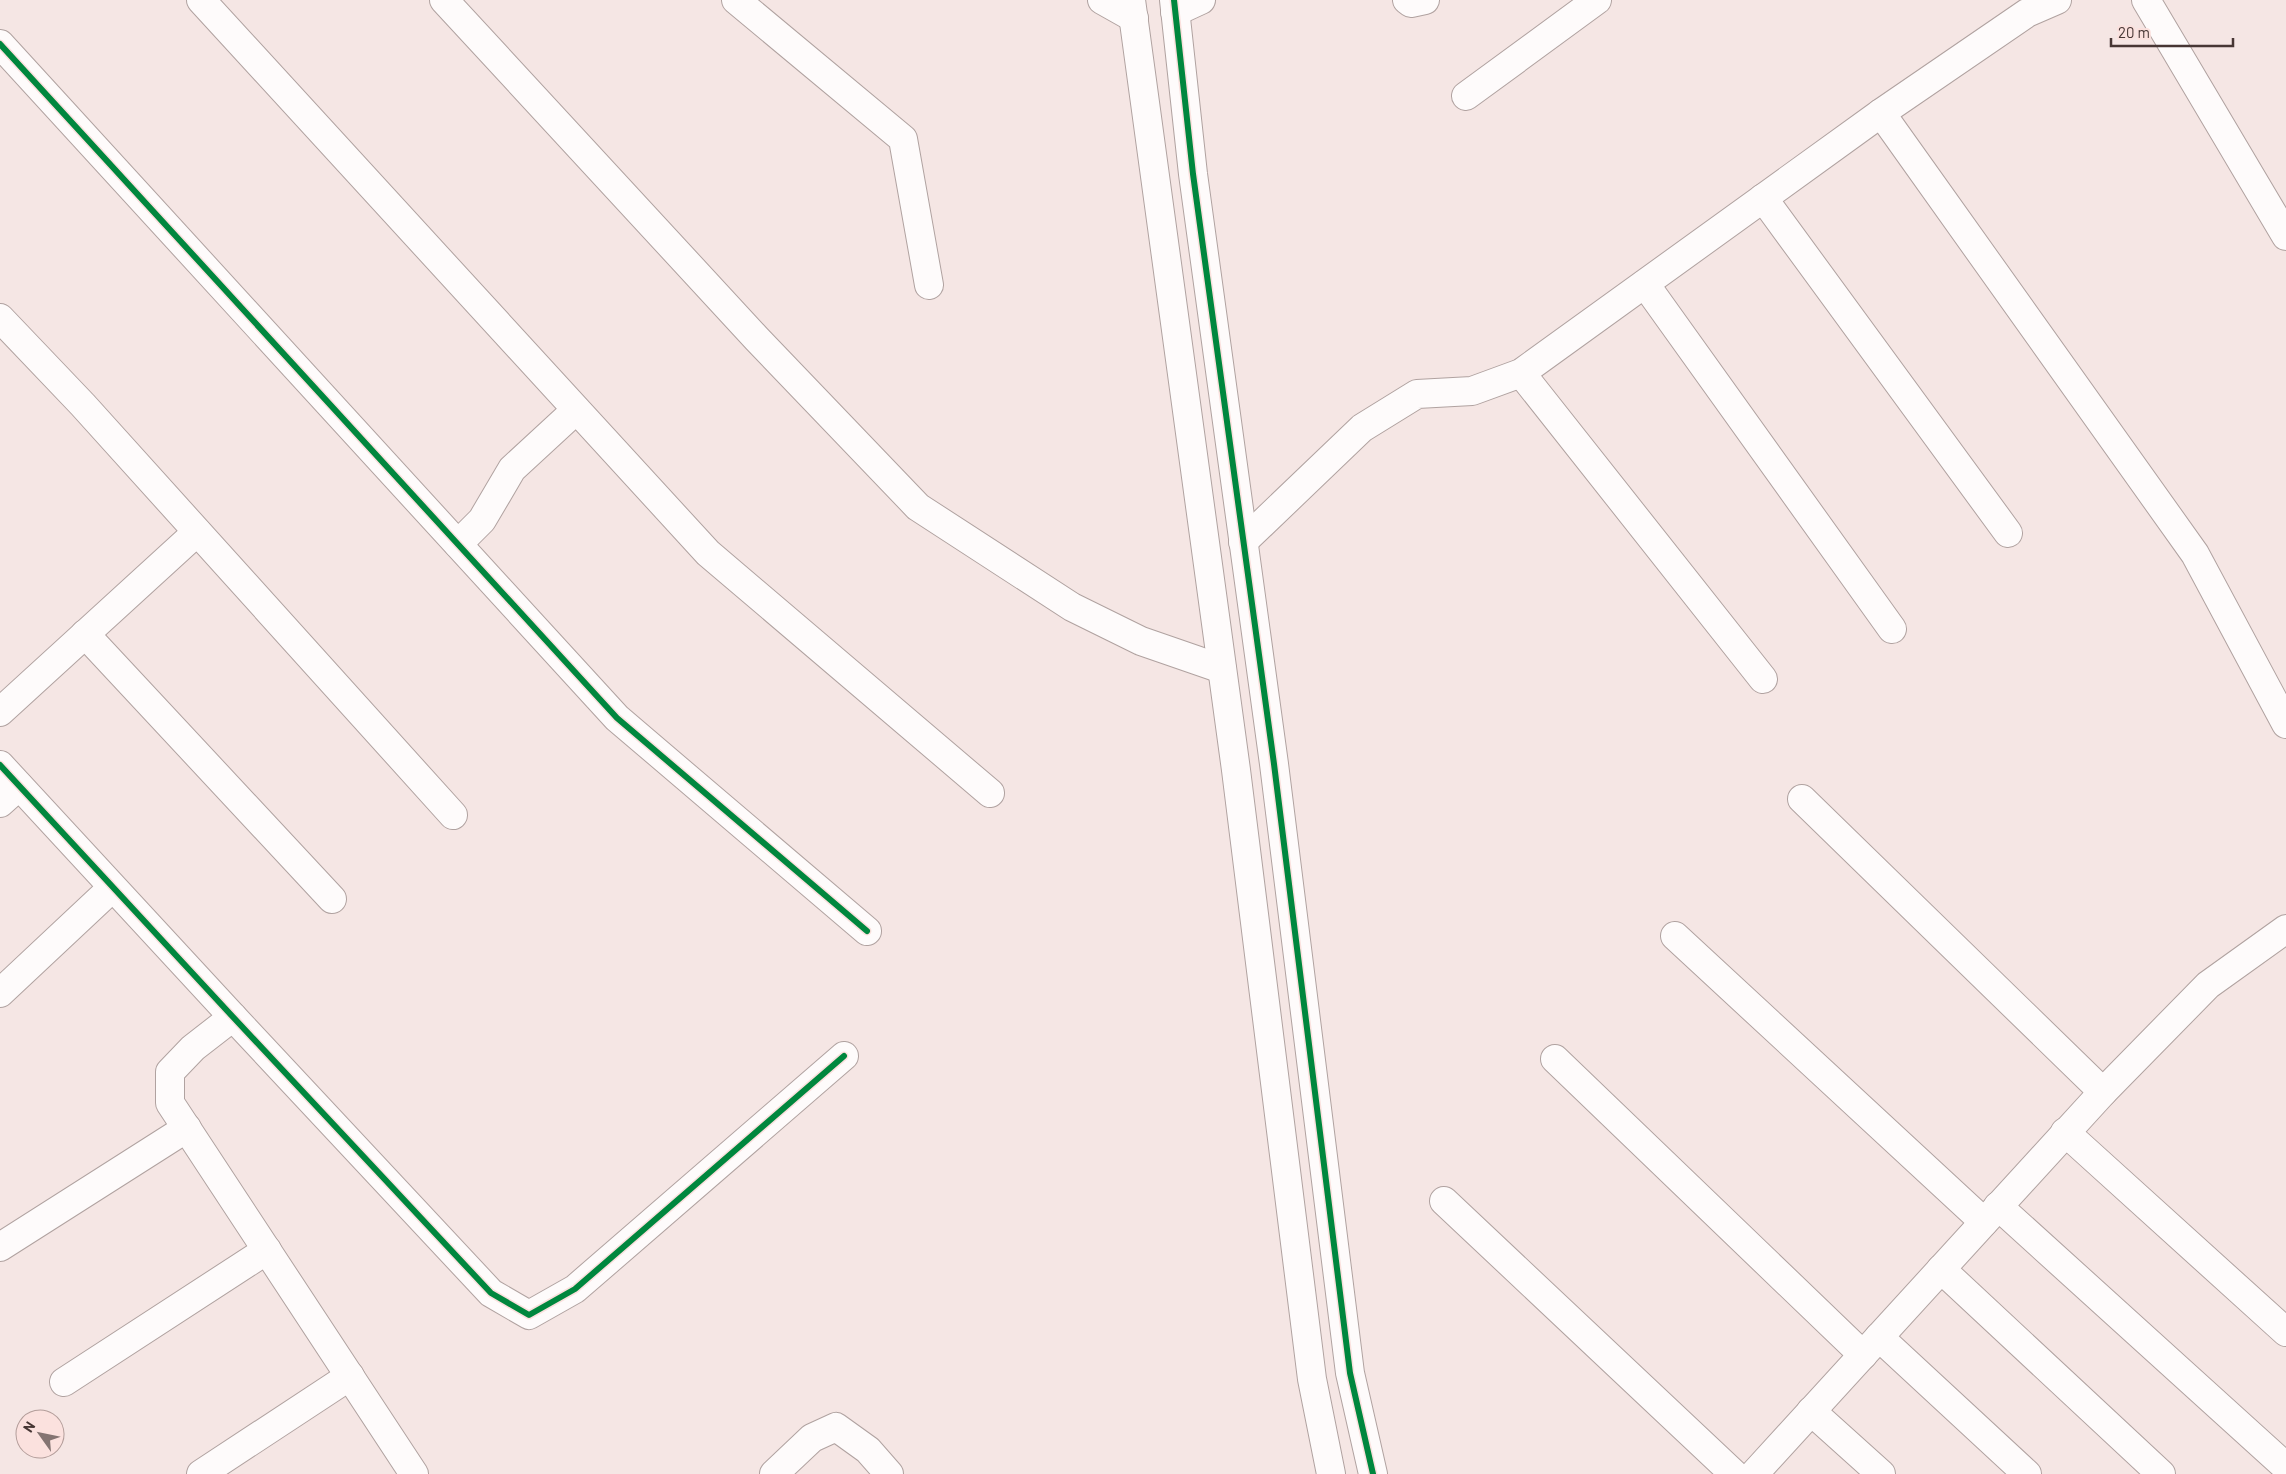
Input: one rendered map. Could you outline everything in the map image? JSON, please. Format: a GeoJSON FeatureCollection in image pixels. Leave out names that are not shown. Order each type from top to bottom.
{"type":"FeatureCollection","features":[{"type":"Feature","properties":{"kind":"street"},"geometry":{"type":"LineString","coordinates":[[201,0],[708,553],[990,793]]}},
{"type":"Feature","properties":{"kind":"street"},"geometry":{"type":"LineString","coordinates":[[444,0],[757,340],[918,507],[1072,607],[1141,641],[1222,669]]}},
{"type":"Feature","properties":{"kind":"street"},"geometry":{"type":"LineString","coordinates":[[736,0],[903,139],[929,285]]}},
{"type":"Feature","properties":{"kind":"street"},"geometry":{"type":"LineString","coordinates":[[1102,0],[1132,9],[1222,669],[1312,1379],[1331,1474]]}},
{"type":"Feature","properties":{"kind":"street"},"geometry":{"type":"LineString","coordinates":[[1202,0],[1175,6],[1193,174],[1274,764],[1350,1373],[1373,1474]]}},
{"type":"Feature","properties":{"kind":"street"},"geometry":{"type":"LineString","coordinates":[[1407,0],[1411,3],[1425,0]]}},
{"type":"Feature","properties":{"kind":"street"},"geometry":{"type":"LineString","coordinates":[[1466,96],[1597,0]]}},
{"type":"Feature","properties":{"kind":"street"},"geometry":{"type":"LineString","coordinates":[[1243,542],[1362,428],[1417,394],[1472,391],[1521,373],[1881,113],[2027,13],[2057,0]]}},
{"type":"Feature","properties":{"kind":"street"},"geometry":{"type":"LineString","coordinates":[[2146,0],[2286,236]]}},
{"type":"Feature","properties":{"kind":"street"},"geometry":{"type":"LineString","coordinates":[[0,44],[617,718],[867,931]]}},
{"type":"Feature","properties":{"kind":"street"},"geometry":{"type":"LineString","coordinates":[[1881,113],[2195,554],[2286,724]]}},
{"type":"Feature","properties":{"kind":"street"},"geometry":{"type":"LineString","coordinates":[[1763,198],[2008,533]]}},
{"type":"Feature","properties":{"kind":"street"},"geometry":{"type":"LineString","coordinates":[[1645,284],[1892,630]]}},
{"type":"Feature","properties":{"kind":"street"},"geometry":{"type":"LineString","coordinates":[[0,318],[83,405],[453,815]]}},
{"type":"Feature","properties":{"kind":"street"},"geometry":{"type":"LineString","coordinates":[[1521,373],[1763,679]]}},
{"type":"Feature","properties":{"kind":"street"},"geometry":{"type":"LineString","coordinates":[[458,544],[482,520],[512,469],[576,410]]}},
{"type":"Feature","properties":{"kind":"street"},"geometry":{"type":"LineString","coordinates":[[0,712],[197,532]]}},
{"type":"Feature","properties":{"kind":"street"},"geometry":{"type":"LineString","coordinates":[[85,634],[332,899]]}},
{"type":"Feature","properties":{"kind":"street"},"geometry":{"type":"LineString","coordinates":[[0,765],[9,795],[112,888],[491,1293],[529,1315],[575,1289],[844,1056]]}},
{"type":"Feature","properties":{"kind":"street"},"geometry":{"type":"LineString","coordinates":[[1802,799],[2103,1092]]}},
{"type":"Feature","properties":{"kind":"street"},"geometry":{"type":"LineString","coordinates":[[0,993],[112,888]]}},
{"type":"Feature","properties":{"kind":"street"},"geometry":{"type":"LineString","coordinates":[[1754,1474],[2103,1092],[2208,985],[2286,929]]}},
{"type":"Feature","properties":{"kind":"street"},"geometry":{"type":"LineString","coordinates":[[1675,936],[1991,1214],[2286,1467]]}},
{"type":"Feature","properties":{"kind":"street"},"geometry":{"type":"LineString","coordinates":[[232,1017],[192,1048],[170,1072],[170,1103],[414,1474]]}},
{"type":"Feature","properties":{"kind":"street"},"geometry":{"type":"LineString","coordinates":[[1555,1060],[1871,1346],[2027,1474]]}},
{"type":"Feature","properties":{"kind":"street"},"geometry":{"type":"LineString","coordinates":[[0,1248],[187,1128]]}},
{"type":"Feature","properties":{"kind":"street"},"geometry":{"type":"LineString","coordinates":[[2066,1132],[2286,1332]]}},
{"type":"Feature","properties":{"kind":"street"},"geometry":{"type":"LineString","coordinates":[[1444,1201],[1734,1474]]}},
{"type":"Feature","properties":{"kind":"street"},"geometry":{"type":"LineString","coordinates":[[64,1382],[266,1250]]}},
{"type":"Feature","properties":{"kind":"street"},"geometry":{"type":"LineString","coordinates":[[1941,1269],[2161,1474]]}},
{"type":"Feature","properties":{"kind":"street"},"geometry":{"type":"LineString","coordinates":[[201,1474],[350,1376]]}},
{"type":"Feature","properties":{"kind":"street"},"geometry":{"type":"LineString","coordinates":[[1811,1411],[1881,1474]]}},
{"type":"Feature","properties":{"kind":"street"},"geometry":{"type":"LineString","coordinates":[[774,1474],[812,1438],[836,1427],[868,1450],[889,1474]]}},
{"type":"Feature","properties":{"kind":"cycle path"},"geometry":{"type":"LineString","coordinates":[[1174,0],[1193,174],[1274,764],[1350,1373],[1373,1474]]}},
{"type":"Feature","properties":{"kind":"cycle path"},"geometry":{"type":"LineString","coordinates":[[0,44],[617,718],[867,931]]}},
{"type":"Feature","properties":{"kind":"cycle path"},"geometry":{"type":"LineString","coordinates":[[0,765],[491,1293],[529,1315],[575,1289],[844,1056]]}}]}
